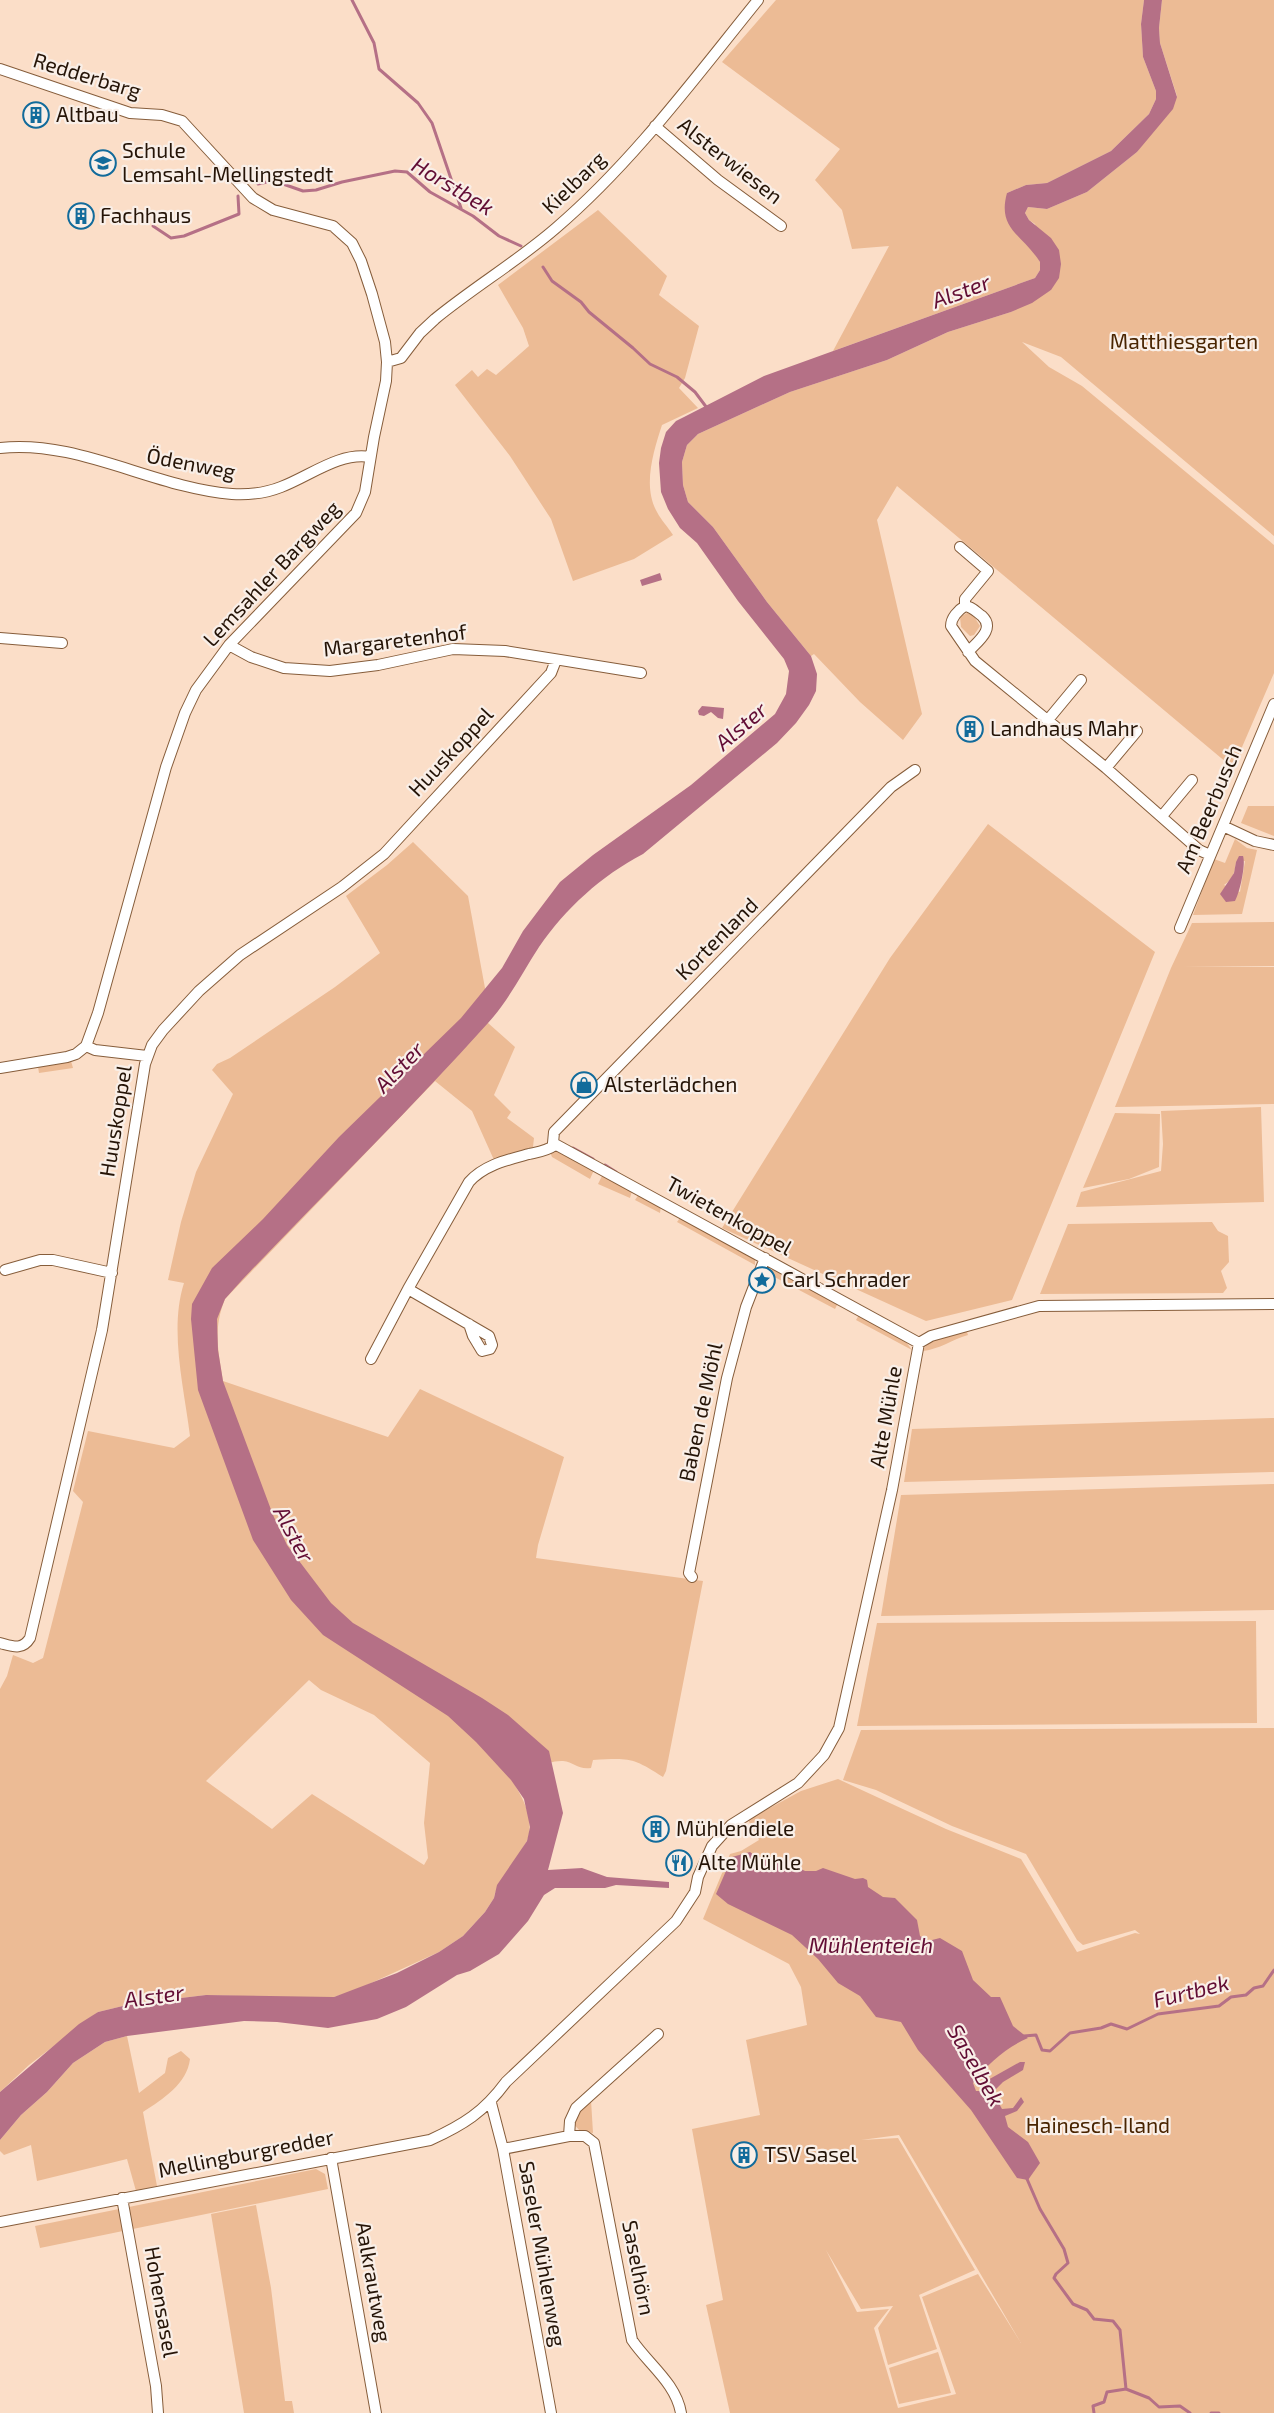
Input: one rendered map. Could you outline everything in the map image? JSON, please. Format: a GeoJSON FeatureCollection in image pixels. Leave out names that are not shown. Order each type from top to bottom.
{"type":"FeatureCollection","features":[{"type":"Feature","properties":{"kind":"street","name":"Kielbarg"},"geometry":{"type":"LineString","coordinates":[[387,362],[401,358],[420,333],[435,319],[556,228],[601,186],[655,126],[758,0]]}},
{"type":"Feature","properties":{"kind":"street","name":"Redderbarg"},"geometry":{"type":"LineString","coordinates":[[0,69],[130,113],[162,115],[182,121],[253,198],[273,210],[322,222],[340,231],[352,243],[362,261],[378,316],[387,362]]}},
{"type":"Feature","properties":{"kind":"street","name":"Alsterwiesen"},"geometry":{"type":"LineString","coordinates":[[655,126],[718,180],[781,226]]}},
{"type":"Feature","properties":{"kind":"street","name":"Lemsahler Bargweg"},"geometry":{"type":"LineString","coordinates":[[86,1046],[98,1013],[166,767],[185,713],[196,690],[229,645],[356,513],[365,492],[386,381],[387,362]]}},
{"type":"Feature","properties":{"kind":"street","name":"Ödenweg"},"geometry":{"type":"LineString","coordinates":[[0,448],[43,448],[176,484],[233,494],[270,491],[348,456],[370,457]]}},
{"type":"Feature","properties":{"kind":"street"},"geometry":{"type":"LineString","coordinates":[[960,548],[988,571],[965,599],[965,606]]}},
{"type":"Feature","properties":{"kind":"street"},"geometry":{"type":"LineString","coordinates":[[968,652],[986,632],[988,626],[986,620],[971,607],[965,606],[951,621],[951,626],[968,652],[975,661],[1106,768],[1199,850],[1210,855]]}},
{"type":"Feature","properties":{"kind":"street"},"geometry":{"type":"LineString","coordinates":[[0,638],[62,643]]}},
{"type":"Feature","properties":{"kind":"street","name":"Margaretenhof"},"geometry":{"type":"LineString","coordinates":[[229,645],[251,657],[284,668],[330,671],[378,665],[453,649],[505,651],[642,673]]}},
{"type":"Feature","properties":{"kind":"street","name":"Huuskoppel"},"geometry":{"type":"LineString","coordinates":[[0,1643],[16,1647],[23,1646],[30,1638],[97,1357],[147,1056],[168,1023],[217,974],[240,955],[342,887],[384,854],[551,673],[556,660]]}},
{"type":"Feature","properties":{"kind":"street"},"geometry":{"type":"LineString","coordinates":[[1047,722],[1081,680]]}},
{"type":"Feature","properties":{"kind":"street","name":"Am Beerbusch"},"geometry":{"type":"LineString","coordinates":[[1180,928],[1274,704]]}},
{"type":"Feature","properties":{"kind":"street"},"geometry":{"type":"LineString","coordinates":[[1106,768],[1137,731]]}},
{"type":"Feature","properties":{"kind":"street","name":"Kortenland"},"geometry":{"type":"LineString","coordinates":[[554,1142],[554,1132],[891,787],[915,770]]}},
{"type":"Feature","properties":{"kind":"street"},"geometry":{"type":"LineString","coordinates":[[1162,816],[1192,780]]}},
{"type":"Feature","properties":{"kind":"street"},"geometry":{"type":"LineString","coordinates":[[1223,826],[1255,841],[1274,845]]}},
{"type":"Feature","properties":{"kind":"street"},"geometry":{"type":"LineString","coordinates":[[0,1068],[67,1058],[86,1046],[95,1050],[147,1056]]}},
{"type":"Feature","properties":{"kind":"street"},"geometry":{"type":"LineString","coordinates":[[371,1359],[469,1182],[477,1173],[489,1167],[545,1150],[554,1142]]}},
{"type":"Feature","properties":{"kind":"street","name":"Twietenkoppel"},"geometry":{"type":"LineString","coordinates":[[554,1142],[919,1343]]}},
{"type":"Feature","properties":{"kind":"street","name":"Baben de Möhl"},"geometry":{"type":"LineString","coordinates":[[692,1577],[688,1573],[727,1378],[746,1307],[765,1258]]}},
{"type":"Feature","properties":{"kind":"street"},"geometry":{"type":"LineString","coordinates":[[5,1270],[40,1260],[53,1260],[112,1273]]}},
{"type":"Feature","properties":{"kind":"street"},"geometry":{"type":"LineString","coordinates":[[408,1289],[469,1324]]}},
{"type":"Feature","properties":{"kind":"street"},"geometry":{"type":"LineString","coordinates":[[919,1343],[931,1336],[1039,1306],[1274,1304]]}},
{"type":"Feature","properties":{"kind":"street","name":"Alte Mühle"},"geometry":{"type":"LineString","coordinates":[[491,2103],[506,2082],[676,1921],[695,1892],[710,1850],[731,1825],[798,1783],[824,1755],[832,1742],[839,1728],[852,1676],[890,1501],[919,1343]]}},
{"type":"Feature","properties":{"kind":"street"},"geometry":{"type":"LineString","coordinates":[[503,2149],[569,2136],[570,2121],[576,2108],[602,2082],[658,2034]]}},
{"type":"Feature","properties":{"kind":"street","name":"Saseler Mühlenweg"},"geometry":{"type":"LineString","coordinates":[[491,2103],[503,2149],[551,2413]]}},
{"type":"Feature","properties":{"kind":"street","name":"Mellingburgredder"},"geometry":{"type":"LineString","coordinates":[[0,2222],[430,2140],[459,2127],[491,2103]]}},
{"type":"Feature","properties":{"kind":"street","name":"Saselhörn"},"geometry":{"type":"LineString","coordinates":[[569,2136],[585,2136],[594,2144],[632,2340],[668,2382],[680,2403],[681,2413]]}},
{"type":"Feature","properties":{"kind":"street","name":"Aalkrautweg"},"geometry":{"type":"LineString","coordinates":[[331,2158],[376,2413]]}},
{"type":"Feature","properties":{"kind":"street","name":"Hohensasel"},"geometry":{"type":"LineString","coordinates":[[122,2198],[156,2386],[158,2413]]}},
{"type":"Feature","properties":{"kind":"green space"},"geometry":{"type":"Polygon","coordinates":[[[776,0],[1144,0],[1141,24],[1143,57],[1156,91],[1156,99],[1149,114],[1111,151],[1047,183],[1026,185],[1007,193],[1040,262],[1040,270],[1035,278],[833,351],[889,246],[852,249],[842,210],[815,180],[840,149],[722,62],[776,0]]]}},
{"type":"Feature","properties":{"kind":"green space","name":"Matthiesgarten"},"geometry":{"type":"Polygon","coordinates":[[[1162,0],[1274,0],[1274,536],[1061,357],[1022,342],[1049,367],[1082,386],[1274,545],[1274,673],[1233,768],[897,486],[877,520],[922,714],[903,740],[860,702],[814,654],[811,656],[767,602],[713,527],[688,502],[683,485],[682,462],[687,445],[698,434],[790,392],[887,360],[948,332],[1011,312],[1051,290],[1035,224],[1025,213],[1028,207],[1047,209],[1087,192],[1137,152],[1177,96],[1160,43],[1162,0]]]}},
{"type":"Feature","properties":{"kind":"green space"},"geometry":{"type":"Polygon","coordinates":[[[598,210],[667,276],[659,295],[699,326],[685,378],[679,388],[698,408],[662,425],[653,457],[650,491],[659,515],[673,535],[634,559],[573,581],[551,519],[510,456],[455,385],[472,370],[478,377],[487,369],[496,375],[529,346],[523,328],[498,285],[598,210]]]}},
{"type":"Feature","properties":{"kind":"green space"},"geometry":{"type":"Polygon","coordinates":[[[967,613],[973,615],[980,626],[974,635],[970,636],[961,627],[960,617],[967,613]]]}},
{"type":"Feature","properties":{"kind":"green space"},"geometry":{"type":"Polygon","coordinates":[[[1248,806],[1274,806],[1274,836],[1241,823],[1248,806]]]}},
{"type":"Feature","properties":{"kind":"green space"},"geometry":{"type":"Polygon","coordinates":[[[988,824],[1155,952],[1012,1300],[926,1321],[722,1228],[890,958],[988,824]]]}},
{"type":"Feature","properties":{"kind":"green space"},"geometry":{"type":"Polygon","coordinates":[[[1235,839],[1247,848],[1257,850],[1242,914],[1193,915],[1214,859],[1225,863],[1235,839]],[[1245,861],[1236,862],[1233,875],[1224,885],[1240,892],[1245,861]]]}},
{"type":"Feature","properties":{"kind":"green space"},"geometry":{"type":"Polygon","coordinates":[[[413,842],[468,896],[485,988],[488,1023],[515,1047],[494,1095],[511,1112],[507,1118],[534,1138],[533,1147],[494,1160],[472,1111],[435,1081],[225,1299],[218,1330],[218,1349],[223,1381],[388,1437],[420,1389],[564,1457],[536,1558],[703,1581],[666,1771],[663,1777],[637,1762],[623,1759],[593,1760],[591,1768],[557,1761],[512,1780],[529,1817],[527,1841],[485,1912],[463,1936],[439,1952],[356,1990],[334,1997],[206,1995],[131,2004],[98,2012],[29,2065],[0,2092],[0,1689],[7,1676],[13,1655],[33,1663],[43,1658],[83,1502],[73,1491],[88,1431],[174,1448],[190,1436],[178,1339],[180,1301],[184,1283],[168,1280],[181,1222],[196,1172],[233,1094],[212,1070],[217,1064],[230,1058],[335,987],[380,953],[346,896],[413,842]],[[309,1680],[206,1781],[272,1829],[312,1794],[424,1865],[428,1858],[424,1823],[430,1763],[374,1715],[321,1690],[309,1680]]]}},
{"type":"Feature","properties":{"kind":"green space"},"geometry":{"type":"Polygon","coordinates":[[[1274,922],[1274,966],[1183,967],[1274,967],[1274,1104],[1115,1107],[1171,968],[1192,923],[1274,922]]]}},
{"type":"Feature","properties":{"kind":"green space"},"geometry":{"type":"Polygon","coordinates":[[[71,1061],[73,1068],[39,1073],[38,1067],[71,1061]]]}},
{"type":"Feature","properties":{"kind":"green space"},"geometry":{"type":"Polygon","coordinates":[[[1261,1107],[1264,1202],[1076,1207],[1081,1192],[1161,1171],[1163,1144],[1161,1111],[1261,1107]]]}},
{"type":"Feature","properties":{"kind":"green space"},"geometry":{"type":"Polygon","coordinates":[[[1115,1113],[1160,1114],[1159,1167],[1129,1179],[1083,1188],[1115,1113]]]}},
{"type":"Feature","properties":{"kind":"green space"},"geometry":{"type":"Polygon","coordinates":[[[558,1150],[594,1170],[590,1179],[552,1157],[550,1152],[558,1150]]]}},
{"type":"Feature","properties":{"kind":"green space"},"geometry":{"type":"Polygon","coordinates":[[[602,1176],[632,1191],[630,1198],[598,1184],[602,1176]]]}},
{"type":"Feature","properties":{"kind":"green space"},"geometry":{"type":"Polygon","coordinates":[[[639,1194],[661,1206],[660,1213],[635,1200],[639,1194]]]}},
{"type":"Feature","properties":{"kind":"green space"},"geometry":{"type":"Polygon","coordinates":[[[680,1218],[755,1259],[755,1265],[677,1222],[680,1218]]]}},
{"type":"Feature","properties":{"kind":"green space"},"geometry":{"type":"Polygon","coordinates":[[[1212,1222],[1218,1231],[1228,1236],[1229,1262],[1221,1271],[1227,1288],[1223,1293],[1040,1294],[1068,1224],[1212,1222]]]}},
{"type":"Feature","properties":{"kind":"green space"},"geometry":{"type":"Polygon","coordinates":[[[774,1269],[838,1303],[835,1309],[765,1272],[774,1269]]]}},
{"type":"Feature","properties":{"kind":"green space"},"geometry":{"type":"Polygon","coordinates":[[[859,1315],[906,1342],[912,1350],[856,1320],[859,1315]]]}},
{"type":"Feature","properties":{"kind":"green space"},"geometry":{"type":"Polygon","coordinates":[[[966,1329],[968,1335],[923,1351],[930,1342],[966,1329]]]}},
{"type":"Feature","properties":{"kind":"green space"},"geometry":{"type":"Polygon","coordinates":[[[1274,1418],[1274,1472],[904,1482],[912,1429],[1274,1418]]]}},
{"type":"Feature","properties":{"kind":"green space"},"geometry":{"type":"Polygon","coordinates":[[[1274,1484],[1274,1610],[881,1616],[901,1495],[1274,1484]]]}},
{"type":"Feature","properties":{"kind":"green space"},"geometry":{"type":"Polygon","coordinates":[[[1256,1621],[1257,1723],[857,1726],[877,1623],[1256,1621]]]}},
{"type":"Feature","properties":{"kind":"green space","name":"Hainesch-Iland"},"geometry":{"type":"Polygon","coordinates":[[[1274,1728],[1274,2413],[730,2413],[706,2305],[723,2300],[692,2129],[760,2115],[746,2040],[807,2025],[801,1987],[789,1964],[703,1919],[730,1854],[741,1851],[759,1840],[748,1820],[801,1791],[838,1779],[946,1829],[1021,1859],[1077,1952],[1135,1933],[1140,1934],[1135,1930],[1083,1945],[1077,1940],[1026,1854],[952,1826],[876,1790],[843,1780],[861,1730],[1274,1728]],[[899,2135],[861,2140],[898,2138],[975,2270],[919,2295],[937,2349],[888,2365],[878,2328],[893,2306],[861,2309],[826,2250],[857,2312],[889,2309],[874,2328],[898,2408],[956,2394],[922,2297],[978,2274],[1021,2343],[899,2135]]]}},
{"type":"Feature","properties":{"kind":"green space"},"geometry":{"type":"Polygon","coordinates":[[[127,2036],[139,2093],[165,2073],[168,2058],[181,2051],[190,2059],[184,2076],[173,2090],[143,2112],[157,2186],[136,2191],[127,2159],[37,2181],[31,2145],[4,2155],[0,2151],[0,2140],[21,2115],[47,2092],[73,2063],[105,2042],[127,2036]]]}},
{"type":"Feature","properties":{"kind":"green space"},"geometry":{"type":"Polygon","coordinates":[[[591,2100],[593,2133],[580,2131],[573,2123],[578,2112],[591,2100]]]}},
{"type":"Feature","properties":{"kind":"green space"},"geometry":{"type":"Polygon","coordinates":[[[316,2169],[325,2174],[328,2189],[40,2248],[35,2226],[316,2169]]]}},
{"type":"Feature","properties":{"kind":"green space"},"geometry":{"type":"Polygon","coordinates":[[[256,2205],[271,2288],[285,2401],[292,2401],[294,2413],[244,2413],[211,2214],[256,2205]]]}},
{"type":"Feature","properties":{"kind":"green space"},"geometry":{"type":"Polygon","coordinates":[[[938,2352],[951,2393],[899,2404],[889,2368],[938,2352]]]}},
{"type":"Feature","properties":{"kind":"water"},"geometry":{"type":"Polygon","coordinates":[[[1144,0],[1162,0],[1160,43],[1177,97],[1173,109],[1137,152],[1087,192],[1047,209],[1028,207],[1025,213],[1029,220],[1051,238],[1059,250],[1061,264],[1059,278],[1051,290],[1032,303],[1011,312],[948,332],[887,360],[790,392],[698,434],[687,445],[682,462],[683,485],[688,502],[713,527],[767,602],[811,656],[817,674],[816,691],[809,705],[777,743],[643,854],[613,872],[573,906],[539,947],[496,1014],[242,1280],[225,1299],[217,1319],[218,1350],[223,1381],[273,1515],[287,1545],[331,1603],[353,1623],[508,1715],[549,1751],[563,1813],[548,1870],[582,1868],[607,1877],[669,1882],[669,1888],[616,1885],[605,1888],[555,1888],[544,1895],[528,1921],[499,1954],[470,1971],[457,1975],[406,2007],[377,2019],[328,2028],[244,2021],[127,2036],[105,2042],[73,2063],[47,2092],[21,2115],[0,2140],[0,2092],[79,2024],[98,2012],[131,2004],[206,1995],[334,1997],[397,1973],[439,1952],[463,1936],[485,1912],[494,1898],[497,1885],[527,1841],[530,1827],[524,1799],[511,1780],[448,1716],[323,1635],[291,1600],[253,1540],[198,1390],[191,1319],[192,1304],[212,1268],[263,1219],[339,1137],[461,1018],[502,968],[523,931],[560,882],[593,855],[691,785],[775,714],[786,694],[789,671],[784,659],[738,601],[697,543],[680,528],[668,509],[661,492],[659,463],[666,432],[676,421],[764,376],[1035,278],[1040,270],[1040,262],[1008,223],[1005,215],[1007,193],[1026,185],[1047,183],[1111,151],[1149,114],[1156,99],[1156,91],[1143,57],[1141,24],[1144,0]]]}},
{"type":"Feature","properties":{"kind":"water"},"geometry":{"type":"Polygon","coordinates":[[[660,573],[662,580],[642,586],[640,580],[660,573]]]}},
{"type":"Feature","properties":{"kind":"water"},"geometry":{"type":"Polygon","coordinates":[[[702,706],[724,708],[723,719],[711,712],[704,716],[699,715],[698,711],[702,706]]]}},
{"type":"Feature","properties":{"kind":"water"},"geometry":{"type":"Polygon","coordinates":[[[1239,856],[1243,856],[1244,865],[1239,891],[1235,901],[1226,902],[1220,894],[1234,873],[1239,856]]]}},
{"type":"Feature","properties":{"kind":"water","name":"Mühlenteich"},"geometry":{"type":"Polygon","coordinates":[[[750,1852],[759,1859],[789,1863],[805,1871],[816,1871],[823,1868],[855,1879],[863,1878],[867,1880],[868,1887],[883,1897],[895,1898],[917,1920],[920,1936],[928,1941],[940,1938],[962,1951],[973,1980],[991,1997],[1000,1997],[1013,2026],[1028,2038],[998,2057],[973,2083],[976,2091],[982,2091],[986,2081],[1020,2062],[1025,2062],[1023,2070],[1003,2082],[993,2092],[1002,2109],[1013,2108],[1021,2097],[1024,2102],[1017,2111],[1005,2116],[1008,2127],[1028,2142],[1040,2163],[1028,2180],[1017,2178],[971,2110],[918,2050],[901,2022],[876,2017],[860,1996],[838,1983],[818,1959],[792,1935],[728,1904],[716,1894],[732,1857],[750,1852]]]}},
{"type":"Feature","properties":{"kind":"waterway"},"geometry":{"type":"LineString","coordinates":[[352,0],[374,43],[379,69],[418,103],[432,123],[461,208]]}},
{"type":"Feature","properties":{"kind":"waterway","name":"Horstbek"},"geometry":{"type":"LineString","coordinates":[[258,184],[267,182],[283,184],[303,191],[316,190],[395,171],[407,172],[430,192],[473,216],[499,236],[521,246]]}},
{"type":"Feature","properties":{"kind":"waterway","name":"Horstbek"},"geometry":{"type":"LineString","coordinates":[[153,226],[171,238],[184,236],[239,214],[238,196]]}},
{"type":"Feature","properties":{"kind":"waterway","name":"Horstbek"},"geometry":{"type":"LineString","coordinates":[[543,267],[552,281],[581,302],[589,312],[650,364],[677,377],[695,392],[707,408]]}},
{"type":"Feature","properties":{"kind":"waterway"},"geometry":{"type":"LineString","coordinates":[[573,1148],[593,1159]]}},
{"type":"Feature","properties":{"kind":"waterway"},"geometry":{"type":"LineString","coordinates":[[605,1165],[616,1172]]}},
{"type":"Feature","properties":{"kind":"waterway","name":"Furtbek"},"geometry":{"type":"LineString","coordinates":[[1024,2036],[1036,2035],[1042,2050],[1050,2051],[1070,2033],[1111,2024],[1127,2029],[1158,2014],[1219,2006],[1231,1997],[1246,1995],[1254,1988],[1263,1986],[1274,1970]]}},
{"type":"Feature","properties":{"kind":"waterway","name":"Saselbek"},"geometry":{"type":"LineString","coordinates":[[1027,2179],[1040,2209],[1064,2249],[1068,2263],[1054,2278],[1073,2304],[1087,2310],[1094,2319],[1113,2321],[1120,2330],[1126,2389],[1107,2392],[1104,2402],[1093,2406],[1094,2413]]}},
{"type":"Feature","properties":{"kind":"waterway"},"geometry":{"type":"LineString","coordinates":[[1126,2389],[1149,2398],[1159,2407],[1180,2406],[1190,2413]]}},
{"type":"Feature","properties":{"kind":"waterway"},"geometry":{"type":"LineString","coordinates":[[1211,2413],[1219,2413]]}},
{"type":"Feature","properties":{"kind":"place","name":"Altbau"},"geometry":{"type":"Point","coordinates":[36,115]}},
{"type":"Feature","properties":{"kind":"place","name":"Schule Lemsahl-Mellingstedt"},"geometry":{"type":"Point","coordinates":[103,163]}},
{"type":"Feature","properties":{"kind":"place","name":"Fachhaus"},"geometry":{"type":"Point","coordinates":[81,216]}},
{"type":"Feature","properties":{"kind":"place","name":"Landhaus Mahr"},"geometry":{"type":"Point","coordinates":[970,729]}},
{"type":"Feature","properties":{"kind":"place","name":"Alsterlädchen"},"geometry":{"type":"Point","coordinates":[584,1085]}},
{"type":"Feature","properties":{"kind":"place","name":"Carl Schrader"},"geometry":{"type":"Point","coordinates":[762,1280]}},
{"type":"Feature","properties":{"kind":"place","name":"Mühlendiele"},"geometry":{"type":"Point","coordinates":[656,1829]}},
{"type":"Feature","properties":{"kind":"place","name":"Alte Mühle"},"geometry":{"type":"Point","coordinates":[679,1863]}},
{"type":"Feature","properties":{"kind":"place","name":"TSV Sasel"},"geometry":{"type":"Point","coordinates":[744,2155]}},
{"type":"Feature","properties":{"kind":"water label","name":"Alster"},"geometry":{"type":"Point","coordinates":[961,291]}},
{"type":"Feature","properties":{"kind":"water label","name":"Alster"},"geometry":{"type":"Point","coordinates":[741,726]}},
{"type":"Feature","properties":{"kind":"water label","name":"Alster"},"geometry":{"type":"Point","coordinates":[399,1067]}},
{"type":"Feature","properties":{"kind":"water label","name":"Alster"},"geometry":{"type":"Point","coordinates":[294,1534]}},
{"type":"Feature","properties":{"kind":"water label","name":"Alster"},"geometry":{"type":"Point","coordinates":[154,1996]}}]}
